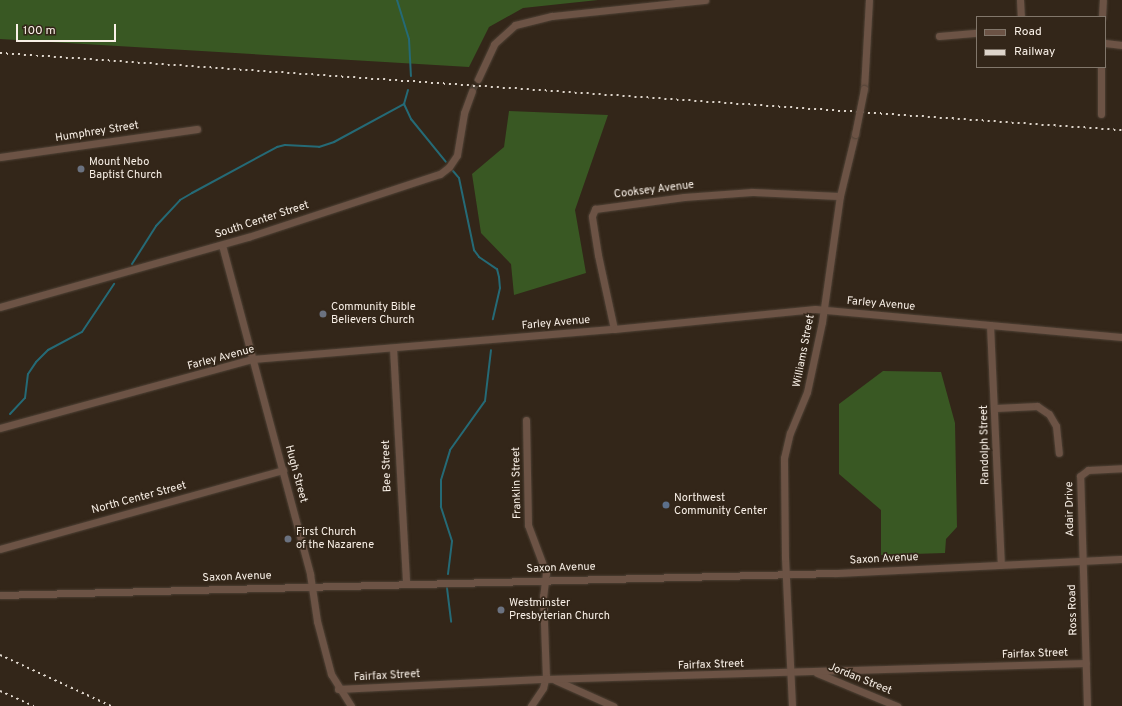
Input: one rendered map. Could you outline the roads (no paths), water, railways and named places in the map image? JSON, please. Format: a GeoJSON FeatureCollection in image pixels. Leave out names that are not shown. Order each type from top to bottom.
{"type":"FeatureCollection","features":[{"type":"Feature","properties":{"kind":"street"},"geometry":{"type":"LineString","coordinates":[[478,79],[494,44],[515,25],[552,16],[706,0]]}},
{"type":"Feature","properties":{"kind":"street","name":"Williams Street"},"geometry":{"type":"LineString","coordinates":[[792,706],[786,574],[784,458],[790,434],[807,392],[824,309],[840,196],[864,89],[869,0]]}},
{"type":"Feature","properties":{"kind":"street"},"geometry":{"type":"LineString","coordinates":[[1020,0],[1022,16]]}},
{"type":"Feature","properties":{"kind":"street"},"geometry":{"type":"LineString","coordinates":[[1102,16],[1103,0]]}},
{"type":"Feature","properties":{"kind":"street"},"geometry":{"type":"LineString","coordinates":[[940,36],[976,33]]}},
{"type":"Feature","properties":{"kind":"street"},"geometry":{"type":"LineString","coordinates":[[1106,43],[1122,44]]}},
{"type":"Feature","properties":{"kind":"street"},"geometry":{"type":"LineString","coordinates":[[1101,68],[1101,114]]}},
{"type":"Feature","properties":{"kind":"street","name":"South Center Street"},"geometry":{"type":"LineString","coordinates":[[0,305],[222,245],[440,174],[449,167],[457,154],[464,113],[472,91]]}},
{"type":"Feature","properties":{"kind":"street","name":"Humphrey Street"},"geometry":{"type":"LineString","coordinates":[[0,157],[197,129]]}},
{"type":"Feature","properties":{"kind":"street","name":"Cooksey Avenue"},"geometry":{"type":"LineString","coordinates":[[614,330],[598,255],[592,216],[595,209],[684,197],[752,192],[840,196]]}},
{"type":"Feature","properties":{"kind":"street","name":"Hugh Street"},"geometry":{"type":"LineString","coordinates":[[222,245],[283,470],[312,587],[317,621],[331,674],[338,689],[351,706]]}},
{"type":"Feature","properties":{"kind":"street","name":"Farley Avenue"},"geometry":{"type":"LineString","coordinates":[[0,428],[253,360],[614,330],[824,309],[1122,337]]}},
{"type":"Feature","properties":{"kind":"street","name":"Randolph Street"},"geometry":{"type":"LineString","coordinates":[[990,325],[996,408],[1001,565]]}},
{"type":"Feature","properties":{"kind":"street","name":"Bee Street"},"geometry":{"type":"LineString","coordinates":[[392,348],[406,584]]}},
{"type":"Feature","properties":{"kind":"street"},"geometry":{"type":"LineString","coordinates":[[996,408],[1038,406],[1049,414],[1056,426],[1059,453]]}},
{"type":"Feature","properties":{"kind":"street","name":"Franklin Street"},"geometry":{"type":"LineString","coordinates":[[526,420],[528,525],[545,571],[544,580],[549,679]]}},
{"type":"Feature","properties":{"kind":"street","name":"Adair Drive"},"geometry":{"type":"LineString","coordinates":[[1082,562],[1082,473],[1122,468]]}},
{"type":"Feature","properties":{"kind":"street","name":"North Center Street"},"geometry":{"type":"LineString","coordinates":[[0,549],[283,470]]}},
{"type":"Feature","properties":{"kind":"street","name":"Saxon Avenue"},"geometry":{"type":"LineString","coordinates":[[0,594],[786,574],[1122,560]]}},
{"type":"Feature","properties":{"kind":"street","name":"Ross Road"},"geometry":{"type":"LineString","coordinates":[[1082,562],[1087,706]]}},
{"type":"Feature","properties":{"kind":"street","name":"Fairfax Street"},"geometry":{"type":"LineString","coordinates":[[338,689],[549,679],[791,673],[1086,663]]}},
{"type":"Feature","properties":{"kind":"street","name":"Jordan Street"},"geometry":{"type":"LineString","coordinates":[[815,672],[897,706]]}},
{"type":"Feature","properties":{"kind":"street"},"geometry":{"type":"LineString","coordinates":[[531,706],[549,679],[613,706]]}},
{"type":"Feature","properties":{"kind":"waterway"},"geometry":{"type":"LineString","coordinates":[[397,0],[409,39],[411,76]]}},
{"type":"Feature","properties":{"kind":"waterway"},"geometry":{"type":"LineString","coordinates":[[408,90],[404,104],[411,119],[446,162]]}},
{"type":"Feature","properties":{"kind":"waterway"},"geometry":{"type":"LineString","coordinates":[[132,264],[156,226],[180,200],[277,147],[285,145],[319,147],[334,142],[404,104]]}},
{"type":"Feature","properties":{"kind":"waterway"},"geometry":{"type":"LineString","coordinates":[[453,171],[459,178],[474,250],[479,257],[497,269],[500,288],[493,319]]}},
{"type":"Feature","properties":{"kind":"waterway"},"geometry":{"type":"LineString","coordinates":[[10,414],[25,398],[28,374],[36,362],[48,350],[82,332],[114,284]]}},
{"type":"Feature","properties":{"kind":"waterway"},"geometry":{"type":"LineString","coordinates":[[448,574],[452,541],[441,507],[441,480],[450,450],[485,401],[491,350]]}},
{"type":"Feature","properties":{"kind":"waterway"},"geometry":{"type":"LineString","coordinates":[[447,588],[451,622]]}},
{"type":"Feature","properties":{"kind":"tunnel"},"geometry":{"type":"LineString","coordinates":[[472,91],[478,79]]}},
{"type":"Feature","properties":{"kind":"railway"},"geometry":{"type":"LineString","coordinates":[[0,53],[1122,130]]}},
{"type":"Feature","properties":{"kind":"railway"},"geometry":{"type":"LineString","coordinates":[[0,655],[111,706]]}},
{"type":"Feature","properties":{"kind":"railway"},"geometry":{"type":"LineString","coordinates":[[0,691],[34,706]]}},
{"type":"Feature","properties":{"kind":"place","name":"Mount Nebo Baptist Church"},"geometry":{"type":"Point","coordinates":[81,169]}},
{"type":"Feature","properties":{"kind":"place","name":"Community Bible Believers Church"},"geometry":{"type":"Point","coordinates":[323,314]}},
{"type":"Feature","properties":{"kind":"place","name":"Northwest Community Center"},"geometry":{"type":"Point","coordinates":[666,505]}},
{"type":"Feature","properties":{"kind":"place","name":"First Church of the Nazarene"},"geometry":{"type":"Point","coordinates":[288,539]}},
{"type":"Feature","properties":{"kind":"place","name":"Westminster Presbyterian Church"},"geometry":{"type":"Point","coordinates":[501,610]}}]}
